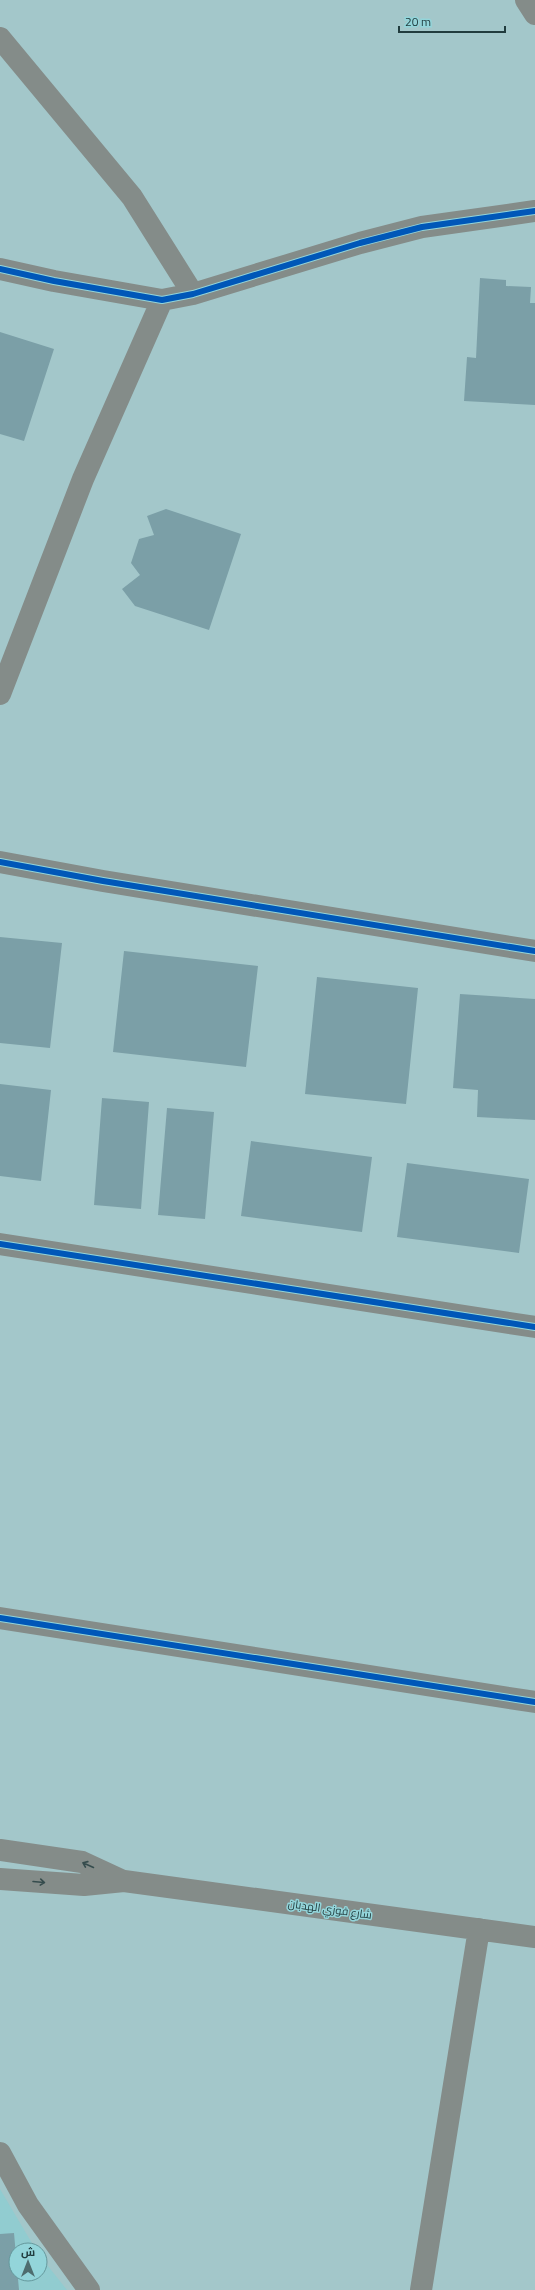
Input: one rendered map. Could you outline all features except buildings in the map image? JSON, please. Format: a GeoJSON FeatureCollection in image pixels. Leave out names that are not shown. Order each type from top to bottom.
{"type":"FeatureCollection","features":[{"type":"Feature","properties":{"kind":"street"},"geometry":{"type":"LineString","coordinates":[[526,0],[535,14]]}},
{"type":"Feature","properties":{"kind":"street"},"geometry":{"type":"LineString","coordinates":[[0,38],[132,197],[193,294]]}},
{"type":"Feature","properties":{"kind":"street"},"geometry":{"type":"LineString","coordinates":[[0,269],[54,281],[162,300],[193,294],[360,243],[422,227],[535,211]]}},
{"type":"Feature","properties":{"kind":"street"},"geometry":{"type":"LineString","coordinates":[[0,694],[82,479],[162,300]]}},
{"type":"Feature","properties":{"kind":"street"},"geometry":{"type":"LineString","coordinates":[[0,862],[103,881],[535,951]]}},
{"type":"Feature","properties":{"kind":"street"},"geometry":{"type":"LineString","coordinates":[[0,1244],[535,1327]]}},
{"type":"Feature","properties":{"kind":"street"},"geometry":{"type":"LineString","coordinates":[[0,1618],[535,1702]]}},
{"type":"Feature","properties":{"kind":"street","name":"شارع فوزي الهدبان"},"geometry":{"type":"LineString","coordinates":[[0,1850],[82,1862],[124,1881]]}},
{"type":"Feature","properties":{"kind":"street","name":"شارع فوزي الهدبان"},"geometry":{"type":"LineString","coordinates":[[0,1879],[84,1885],[124,1881],[535,1937]]}},
{"type":"Feature","properties":{"kind":"street"},"geometry":{"type":"LineString","coordinates":[[421,2290],[479,1929]]}},
{"type":"Feature","properties":{"kind":"street"},"geometry":{"type":"LineString","coordinates":[[0,2153],[28,2205],[89,2290]]}},
{"type":"Feature","properties":{"kind":"shaded area"},"geometry":{"type":"Polygon","coordinates":[[[0,2189],[31,2242],[8,2242],[8,2282],[48,2282],[48,2266],[67,2290],[0,2290],[0,2189]]]}},
{"type":"Feature","properties":{"kind":"cycle path"},"geometry":{"type":"LineString","coordinates":[[0,269],[54,281],[162,300],[193,294],[360,243],[422,227],[535,211]]}},
{"type":"Feature","properties":{"kind":"cycle path"},"geometry":{"type":"LineString","coordinates":[[0,862],[103,881],[535,951]]}},
{"type":"Feature","properties":{"kind":"cycle path"},"geometry":{"type":"LineString","coordinates":[[0,1244],[535,1327]]}},
{"type":"Feature","properties":{"kind":"cycle path"},"geometry":{"type":"LineString","coordinates":[[0,1618],[535,1702]]}}]}
